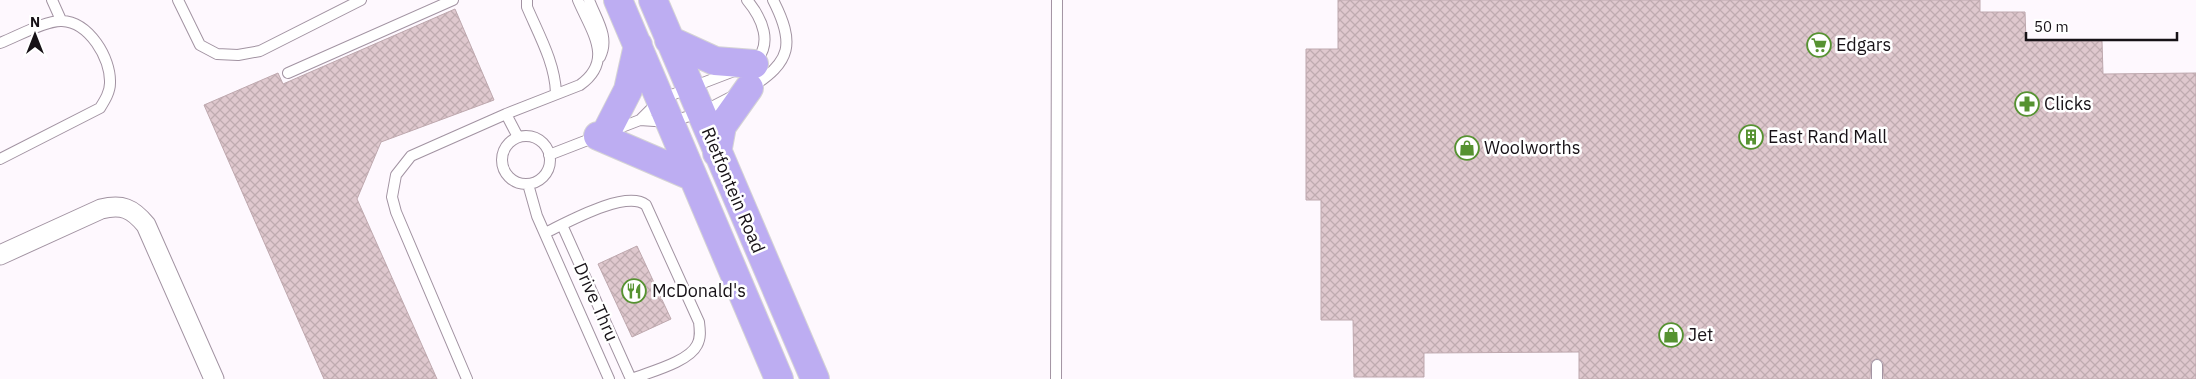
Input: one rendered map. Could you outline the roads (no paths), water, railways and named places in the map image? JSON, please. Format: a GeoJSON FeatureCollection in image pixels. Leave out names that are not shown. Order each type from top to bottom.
{"type":"FeatureCollection","features":[{"type":"Feature","properties":{"kind":"main road","name":"Rietfontein Road"},"geometry":{"type":"LineString","coordinates":[[618,0],[691,176],[779,379]]}},
{"type":"Feature","properties":{"kind":"main road","name":"Rietfontein Road"},"geometry":{"type":"LineString","coordinates":[[652,0],[815,379]]}},
{"type":"Feature","properties":{"kind":"main road"},"geometry":{"type":"LineString","coordinates":[[669,40],[752,76],[722,126],[717,154]]}},
{"type":"Feature","properties":{"kind":"main road"},"geometry":{"type":"LineString","coordinates":[[638,45],[628,90],[602,134],[691,176]]}},
{"type":"Feature","properties":{"kind":"street"},"geometry":{"type":"LineString","coordinates":[[0,254],[101,209],[117,206],[125,207],[146,225],[214,379]]}},
{"type":"Feature","properties":{"kind":"lane"},"geometry":{"type":"LineString","coordinates":[[52,0],[61,20]]}},
{"type":"Feature","properties":{"kind":"lane"},"geometry":{"type":"LineString","coordinates":[[178,0],[200,45],[217,54],[260,51],[361,0]]}},
{"type":"Feature","properties":{"kind":"lane"},"geometry":{"type":"LineString","coordinates":[[288,73],[453,0]]}},
{"type":"Feature","properties":{"kind":"lane"},"geometry":{"type":"LineString","coordinates":[[528,0],[527,8],[552,64],[556,78],[556,93]]}},
{"type":"Feature","properties":{"kind":"lane"},"geometry":{"type":"LineString","coordinates":[[578,0],[599,50],[599,60]]}},
{"type":"Feature","properties":{"kind":"lane"},"geometry":{"type":"LineString","coordinates":[[467,379],[396,212],[392,197],[396,175],[410,156],[556,93],[580,85],[589,78],[596,69],[605,48],[605,38],[589,0]]}},
{"type":"Feature","properties":{"kind":"lane"},"geometry":{"type":"LineString","coordinates":[[640,120],[665,110],[700,113],[752,76],[764,49],[765,36],[762,23],[747,0]]}},
{"type":"Feature","properties":{"kind":"lane"},"geometry":{"type":"LineString","coordinates":[[550,155],[665,110],[689,88],[771,73],[785,57],[787,40],[784,23],[773,0]]}},
{"type":"Feature","properties":{"kind":"lane"},"geometry":{"type":"LineString","coordinates":[[1056,379],[1057,0]]}},
{"type":"Feature","properties":{"kind":"lane"},"geometry":{"type":"LineString","coordinates":[[0,43],[53,21],[72,22],[86,32],[102,52],[109,67],[110,85],[107,98],[100,108],[0,159]]}},
{"type":"Feature","properties":{"kind":"lane"},"geometry":{"type":"LineString","coordinates":[[506,114],[518,137]]}},
{"type":"Feature","properties":{"kind":"lane"},"geometry":{"type":"LineString","coordinates":[[526,135],[541,141],[550,155],[547,171],[542,178],[528,184],[520,183],[507,176],[502,162],[505,147],[518,137],[526,135]]}},
{"type":"Feature","properties":{"kind":"lane"},"geometry":{"type":"LineString","coordinates":[[528,184],[545,233],[609,379]]}},
{"type":"Feature","properties":{"kind":"lane"},"geometry":{"type":"LineString","coordinates":[[545,233],[617,202],[632,200],[646,205],[659,230],[699,322],[700,334],[698,345],[692,352],[680,360],[632,379]]}},
{"type":"Feature","properties":{"kind":"lane","name":"Drive Thru"},"geometry":{"type":"LineString","coordinates":[[562,225],[632,379]]}},
{"type":"Feature","properties":{"kind":"lane"},"geometry":{"type":"LineString","coordinates":[[1877,365],[1877,379]]}},
{"type":"Feature","properties":{"kind":"place","name":"Edgars"},"geometry":{"type":"Point","coordinates":[1819,45]}},
{"type":"Feature","properties":{"kind":"place","name":"Clicks"},"geometry":{"type":"Point","coordinates":[2027,104]}},
{"type":"Feature","properties":{"kind":"place","name":"East Rand Mall"},"geometry":{"type":"Point","coordinates":[1751,137]}},
{"type":"Feature","properties":{"kind":"place","name":"Woolworths"},"geometry":{"type":"Point","coordinates":[1467,148]}},
{"type":"Feature","properties":{"kind":"place","name":"McDonald's"},"geometry":{"type":"Point","coordinates":[634,291]}},
{"type":"Feature","properties":{"kind":"place","name":"Jet"},"geometry":{"type":"Point","coordinates":[1671,335]}}]}
